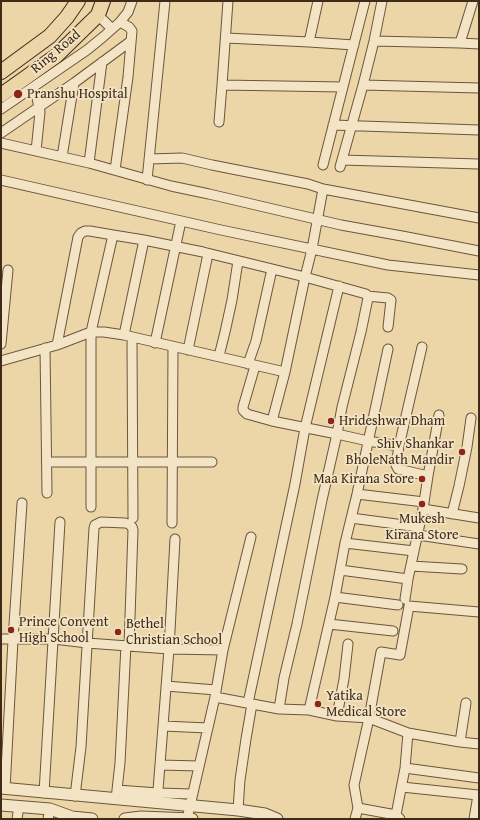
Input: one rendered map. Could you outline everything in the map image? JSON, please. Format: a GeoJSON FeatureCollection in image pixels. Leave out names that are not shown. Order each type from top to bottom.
{"type":"FeatureCollection","features":[{"type":"Feature","properties":{"kind":"main road","name":"Ring Road"},"geometry":{"type":"LineString","coordinates":[[1,72],[50,36],[67,17],[78,1]]}},
{"type":"Feature","properties":{"kind":"main road","name":"Ring Road"},"geometry":{"type":"LineString","coordinates":[[1,96],[56,56],[98,15],[103,1]]}},
{"type":"Feature","properties":{"kind":"street"},"geometry":{"type":"LineString","coordinates":[[1,109],[87,50],[120,22],[128,12],[132,1]]}},
{"type":"Feature","properties":{"kind":"street"},"geometry":{"type":"LineString","coordinates":[[147,180],[165,1]]}},
{"type":"Feature","properties":{"kind":"street"},"geometry":{"type":"LineString","coordinates":[[219,122],[228,1]]}},
{"type":"Feature","properties":{"kind":"street"},"geometry":{"type":"LineString","coordinates":[[309,42],[318,1]]}},
{"type":"Feature","properties":{"kind":"street"},"geometry":{"type":"LineString","coordinates":[[323,165],[366,1]]}},
{"type":"Feature","properties":{"kind":"street"},"geometry":{"type":"LineString","coordinates":[[382,1],[364,85],[351,125],[341,164],[479,164]]}},
{"type":"Feature","properties":{"kind":"street"},"geometry":{"type":"LineString","coordinates":[[460,43],[473,1]]}},
{"type":"Feature","properties":{"kind":"street"},"geometry":{"type":"LineString","coordinates":[[98,15],[112,29]]}},
{"type":"Feature","properties":{"kind":"street"},"geometry":{"type":"LineString","coordinates":[[115,170],[128,77],[132,31],[129,27],[120,22]]}},
{"type":"Feature","properties":{"kind":"street"},"geometry":{"type":"LineString","coordinates":[[226,38],[354,45]]}},
{"type":"Feature","properties":{"kind":"street"},"geometry":{"type":"LineString","coordinates":[[1,133],[74,83],[131,41]]}},
{"type":"Feature","properties":{"kind":"street"},"geometry":{"type":"LineString","coordinates":[[374,41],[479,44]]}},
{"type":"Feature","properties":{"kind":"street"},"geometry":{"type":"LineString","coordinates":[[89,163],[102,62]]}},
{"type":"Feature","properties":{"kind":"street"},"geometry":{"type":"LineString","coordinates":[[62,157],[74,83]]}},
{"type":"Feature","properties":{"kind":"street"},"geometry":{"type":"LineString","coordinates":[[222,85],[343,87]]}},
{"type":"Feature","properties":{"kind":"street"},"geometry":{"type":"LineString","coordinates":[[364,85],[479,88]]}},
{"type":"Feature","properties":{"kind":"street"},"geometry":{"type":"LineString","coordinates":[[32,88],[39,106],[40,120],[36,151]]}},
{"type":"Feature","properties":{"kind":"street"},"geometry":{"type":"LineString","coordinates":[[333,125],[479,130]]}},
{"type":"Feature","properties":{"kind":"street"},"geometry":{"type":"LineString","coordinates":[[1,143],[89,163],[147,180],[317,220],[479,251]]}},
{"type":"Feature","properties":{"kind":"street"},"geometry":{"type":"LineString","coordinates":[[149,159],[182,158],[308,184],[323,189],[479,218]]}},
{"type":"Feature","properties":{"kind":"street"},"geometry":{"type":"LineString","coordinates":[[1,180],[312,250],[388,265],[479,275]]}},
{"type":"Feature","properties":{"kind":"street"},"geometry":{"type":"LineString","coordinates":[[272,421],[285,372],[312,250],[323,189]]}},
{"type":"Feature","properties":{"kind":"street"},"geometry":{"type":"LineString","coordinates":[[155,342],[182,221]]}},
{"type":"Feature","properties":{"kind":"street"},"geometry":{"type":"LineString","coordinates":[[57,345],[78,237],[85,231],[144,240],[208,254],[305,277],[366,294],[367,296],[388,298],[391,300],[388,327]]}},
{"type":"Feature","properties":{"kind":"street"},"geometry":{"type":"LineString","coordinates":[[91,507],[91,332],[113,235]]}},
{"type":"Feature","properties":{"kind":"street"},"geometry":{"type":"LineString","coordinates":[[133,518],[132,343],[129,337],[144,240]]}},
{"type":"Feature","properties":{"kind":"street"},"geometry":{"type":"LineString","coordinates":[[188,350],[208,254]]}},
{"type":"Feature","properties":{"kind":"street"},"geometry":{"type":"LineString","coordinates":[[219,356],[229,313],[238,261]]}},
{"type":"Feature","properties":{"kind":"street"},"geometry":{"type":"LineString","coordinates":[[272,269],[243,410],[247,414],[272,421],[399,446]]}},
{"type":"Feature","properties":{"kind":"street"},"geometry":{"type":"LineString","coordinates":[[1,344],[8,270]]}},
{"type":"Feature","properties":{"kind":"street"},"geometry":{"type":"LineString","coordinates":[[238,810],[240,780],[250,703],[305,428],[339,286]]}},
{"type":"Feature","properties":{"kind":"street"},"geometry":{"type":"LineString","coordinates":[[279,709],[284,678],[297,624],[342,407],[361,332],[368,298],[367,296]]}},
{"type":"Feature","properties":{"kind":"street"},"geometry":{"type":"LineString","coordinates":[[1,361],[57,345],[91,332],[104,332],[219,356],[285,372]]}},
{"type":"Feature","properties":{"kind":"street"},"geometry":{"type":"LineString","coordinates":[[172,524],[174,347]]}},
{"type":"Feature","properties":{"kind":"street"},"geometry":{"type":"LineString","coordinates":[[422,347],[396,465],[398,469],[428,476]]}},
{"type":"Feature","properties":{"kind":"street"},"geometry":{"type":"LineString","coordinates":[[46,348],[48,493]]}},
{"type":"Feature","properties":{"kind":"street"},"geometry":{"type":"LineString","coordinates":[[309,710],[335,597],[345,543],[388,349]]}},
{"type":"Feature","properties":{"kind":"street"},"geometry":{"type":"LineString","coordinates":[[335,597],[402,602],[423,506],[439,415]]}},
{"type":"Feature","properties":{"kind":"street"},"geometry":{"type":"LineString","coordinates":[[452,514],[467,447],[471,418]]}},
{"type":"Feature","properties":{"kind":"street"},"geometry":{"type":"LineString","coordinates":[[47,462],[212,462]]}},
{"type":"Feature","properties":{"kind":"street"},"geometry":{"type":"LineString","coordinates":[[357,494],[423,506],[452,514],[479,518]]}},
{"type":"Feature","properties":{"kind":"street"},"geometry":{"type":"LineString","coordinates":[[22,503],[3,789],[75,796],[116,795],[157,798],[190,806],[265,814],[277,819]]}},
{"type":"Feature","properties":{"kind":"street"},"geometry":{"type":"LineString","coordinates":[[351,518],[479,544]]}},
{"type":"Feature","properties":{"kind":"street"},"geometry":{"type":"LineString","coordinates":[[44,792],[60,522]]}},
{"type":"Feature","properties":{"kind":"street"},"geometry":{"type":"LineString","coordinates":[[75,796],[81,747],[94,528],[95,525],[101,522],[118,522],[129,524],[133,530],[128,646],[120,763],[116,795]]}},
{"type":"Feature","properties":{"kind":"street"},"geometry":{"type":"LineString","coordinates":[[187,819],[216,694],[223,650],[251,537]]}},
{"type":"Feature","properties":{"kind":"street"},"geometry":{"type":"LineString","coordinates":[[157,798],[166,686],[175,538]]}},
{"type":"Feature","properties":{"kind":"street"},"geometry":{"type":"LineString","coordinates":[[345,543],[414,551]]}},
{"type":"Feature","properties":{"kind":"street"},"geometry":{"type":"LineString","coordinates":[[411,566],[462,570]]}},
{"type":"Feature","properties":{"kind":"street"},"geometry":{"type":"LineString","coordinates":[[340,570],[408,579]]}},
{"type":"Feature","properties":{"kind":"street"},"geometry":{"type":"LineString","coordinates":[[355,819],[358,808],[354,785],[369,718],[381,652],[400,655],[409,606],[479,612]]}},
{"type":"Feature","properties":{"kind":"street"},"geometry":{"type":"LineString","coordinates":[[328,624],[393,632]]}},
{"type":"Feature","properties":{"kind":"street"},"geometry":{"type":"LineString","coordinates":[[1,639],[54,639],[168,649],[223,650]]}},
{"type":"Feature","properties":{"kind":"street"},"geometry":{"type":"LineString","coordinates":[[337,716],[344,679],[348,644]]}},
{"type":"Feature","properties":{"kind":"street"},"geometry":{"type":"LineString","coordinates":[[166,686],[216,694],[279,709],[309,710],[337,716],[369,718],[408,733],[479,744]]}},
{"type":"Feature","properties":{"kind":"street"},"geometry":{"type":"LineString","coordinates":[[460,742],[466,703]]}},
{"type":"Feature","properties":{"kind":"street"},"geometry":{"type":"LineString","coordinates":[[163,726],[208,728]]}},
{"type":"Feature","properties":{"kind":"street"},"geometry":{"type":"LineString","coordinates":[[358,808],[398,817],[408,733]]}},
{"type":"Feature","properties":{"kind":"street"},"geometry":{"type":"LineString","coordinates":[[160,765],[199,766]]}},
{"type":"Feature","properties":{"kind":"street"},"geometry":{"type":"LineString","coordinates":[[405,768],[479,778]]}},
{"type":"Feature","properties":{"kind":"street"},"geometry":{"type":"LineString","coordinates":[[402,787],[479,792],[474,819]]}},
{"type":"Feature","properties":{"kind":"street"},"geometry":{"type":"LineString","coordinates":[[157,798],[192,794]]}},
{"type":"Feature","properties":{"kind":"street"},"geometry":{"type":"LineString","coordinates":[[1,805],[19,806],[49,814],[85,819]]}},
{"type":"Feature","properties":{"kind":"street"},"geometry":{"type":"LineString","coordinates":[[17,819],[19,806]]}},
{"type":"Feature","properties":{"kind":"street"},"geometry":{"type":"LineString","coordinates":[[125,819],[192,819]]}},
{"type":"Feature","properties":{"kind":"place","name":"Pranshu Hospital"},"geometry":{"type":"Point","coordinates":[18,94]}},
{"type":"Feature","properties":{"kind":"place","name":"Hrideshwar Dham"},"geometry":{"type":"Point","coordinates":[331,421]}},
{"type":"Feature","properties":{"kind":"place","name":"Shiv Shankar BholeNath Mandir"},"geometry":{"type":"Point","coordinates":[462,452]}},
{"type":"Feature","properties":{"kind":"place","name":"Maa Kirana Store"},"geometry":{"type":"Point","coordinates":[422,479]}},
{"type":"Feature","properties":{"kind":"place","name":"Mukesh Kirana Store"},"geometry":{"type":"Point","coordinates":[422,504]}},
{"type":"Feature","properties":{"kind":"place","name":"Prince Convent High School"},"geometry":{"type":"Point","coordinates":[11,630]}},
{"type":"Feature","properties":{"kind":"place","name":"Bethel Christian School"},"geometry":{"type":"Point","coordinates":[118,632]}},
{"type":"Feature","properties":{"kind":"place","name":"Yatika Medical Store"},"geometry":{"type":"Point","coordinates":[318,704]}}]}
